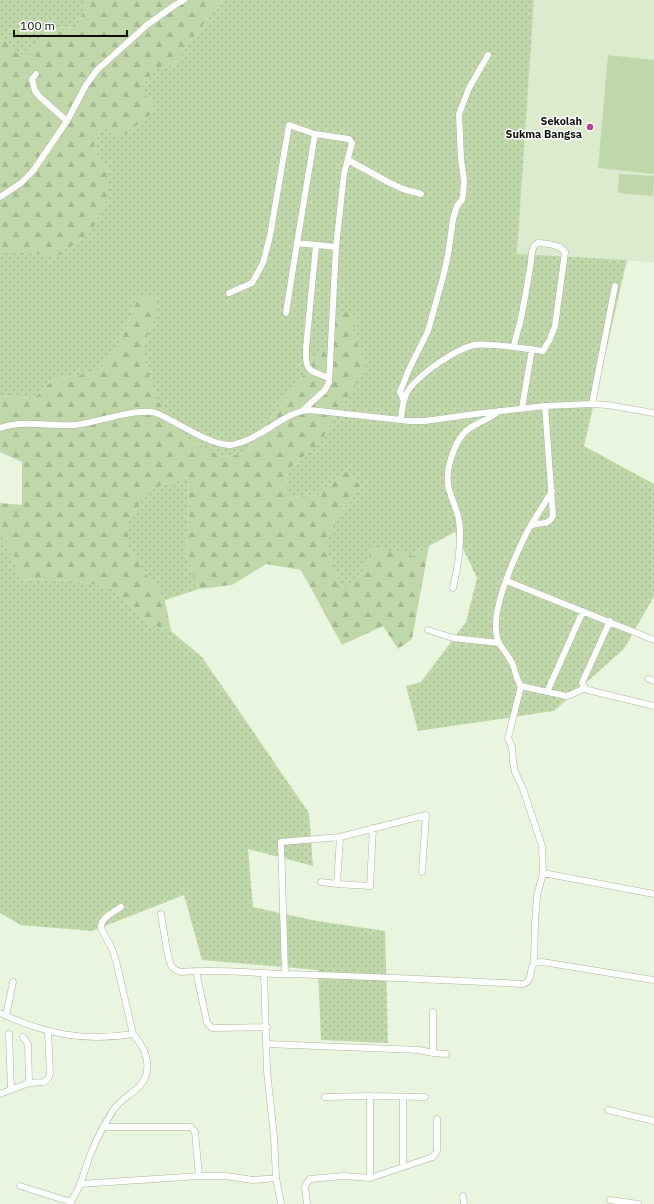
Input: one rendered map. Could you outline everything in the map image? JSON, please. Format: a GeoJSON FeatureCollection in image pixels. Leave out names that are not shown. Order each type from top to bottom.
{"type":"FeatureCollection","features":[{"type":"Feature","properties":{"kind":"street"},"geometry":{"type":"LineString","coordinates":[[0,197],[21,183],[33,171],[67,121],[86,85],[97,70],[147,25],[184,0]]}},
{"type":"Feature","properties":{"kind":"street"},"geometry":{"type":"LineString","coordinates":[[404,401],[400,392],[409,369],[428,331],[434,313],[445,270],[453,219],[457,206],[462,200],[463,195],[464,181],[461,159],[459,114],[469,88],[488,55]]}},
{"type":"Feature","properties":{"kind":"street"},"geometry":{"type":"LineString","coordinates":[[36,74],[32,79],[35,91],[67,121]]}},
{"type":"Feature","properties":{"kind":"street"},"geometry":{"type":"LineString","coordinates":[[229,293],[252,283],[263,263],[270,236],[289,125],[315,134],[349,139],[352,143],[344,174],[336,247],[329,382],[325,390],[302,411]]}},
{"type":"Feature","properties":{"kind":"street"},"geometry":{"type":"LineString","coordinates":[[286,313],[296,243],[315,134]]}},
{"type":"Feature","properties":{"kind":"street"},"geometry":{"type":"LineString","coordinates":[[348,160],[403,189],[421,194]]}},
{"type":"Feature","properties":{"kind":"street"},"geometry":{"type":"LineString","coordinates":[[296,243],[336,247]]}},
{"type":"Feature","properties":{"kind":"street"},"geometry":{"type":"LineString","coordinates":[[401,420],[404,401],[410,389],[437,364],[464,348],[476,345],[514,346],[543,351],[550,339],[554,326],[565,252],[558,246],[538,243],[533,247],[520,323],[514,346]]}},
{"type":"Feature","properties":{"kind":"street"},"geometry":{"type":"LineString","coordinates":[[316,245],[305,360],[310,370],[329,378]]}},
{"type":"Feature","properties":{"kind":"street"},"geometry":{"type":"LineString","coordinates":[[592,404],[615,286]]}},
{"type":"Feature","properties":{"kind":"street"},"geometry":{"type":"LineString","coordinates":[[522,408],[532,349]]}},
{"type":"Feature","properties":{"kind":"street"},"geometry":{"type":"LineString","coordinates":[[0,428],[23,423],[74,425],[142,412],[154,413],[214,442],[230,445],[258,436],[295,413],[310,410],[401,420],[425,421],[522,408],[592,404],[654,413]]}},
{"type":"Feature","properties":{"kind":"street"},"geometry":{"type":"LineString","coordinates":[[531,525],[535,523],[545,524],[551,521],[553,516],[545,406]]}},
{"type":"Feature","properties":{"kind":"street"},"geometry":{"type":"LineString","coordinates":[[453,588],[458,557],[459,520],[447,482],[448,469],[455,448],[464,433],[479,422],[494,416],[499,411]]}},
{"type":"Feature","properties":{"kind":"street"},"geometry":{"type":"LineString","coordinates":[[552,491],[531,525],[516,555],[506,581],[496,616],[496,636],[509,657],[515,670],[518,684],[521,686],[566,696],[585,688]]}},
{"type":"Feature","properties":{"kind":"street"},"geometry":{"type":"LineString","coordinates":[[506,581],[610,621],[654,640]]}},
{"type":"Feature","properties":{"kind":"street"},"geometry":{"type":"LineString","coordinates":[[547,692],[583,611]]}},
{"type":"Feature","properties":{"kind":"street"},"geometry":{"type":"LineString","coordinates":[[610,621],[582,682],[585,688],[654,706]]}},
{"type":"Feature","properties":{"kind":"street"},"geometry":{"type":"LineString","coordinates":[[428,630],[453,638],[499,643]]}},
{"type":"Feature","properties":{"kind":"street"},"geometry":{"type":"LineString","coordinates":[[161,914],[171,965],[176,971],[181,972],[214,970],[526,984],[530,979],[532,966],[534,963],[534,923],[537,896],[543,873],[542,846],[523,789],[515,772],[512,747],[508,738],[521,686]]}},
{"type":"Feature","properties":{"kind":"street"},"geometry":{"type":"LineString","coordinates":[[285,974],[281,842],[340,837],[426,815],[422,872]]}},
{"type":"Feature","properties":{"kind":"street"},"geometry":{"type":"LineString","coordinates":[[321,882],[370,886],[373,828]]}},
{"type":"Feature","properties":{"kind":"street"},"geometry":{"type":"LineString","coordinates":[[337,884],[340,837]]}},
{"type":"Feature","properties":{"kind":"street"},"geometry":{"type":"LineString","coordinates":[[543,873],[654,894]]}},
{"type":"Feature","properties":{"kind":"street"},"geometry":{"type":"LineString","coordinates":[[20,1186],[71,1203],[103,1127],[119,1104],[144,1080],[147,1071],[145,1053],[138,1039],[133,1034],[116,960],[101,928],[103,920],[121,907]]}},
{"type":"Feature","properties":{"kind":"street"},"geometry":{"type":"LineString","coordinates":[[534,963],[542,962],[654,980]]}},
{"type":"Feature","properties":{"kind":"street"},"geometry":{"type":"LineString","coordinates":[[196,970],[207,1023],[212,1028],[266,1026]]}},
{"type":"Feature","properties":{"kind":"street"},"geometry":{"type":"LineString","coordinates":[[264,973],[267,1071],[274,1137],[276,1178],[281,1204]]}},
{"type":"Feature","properties":{"kind":"street"},"geometry":{"type":"LineString","coordinates":[[13,982],[3,1015],[20,1023],[48,1032],[87,1038],[133,1034]]}},
{"type":"Feature","properties":{"kind":"street"},"geometry":{"type":"LineString","coordinates":[[432,1053],[433,1012]]}},
{"type":"Feature","properties":{"kind":"street"},"geometry":{"type":"LineString","coordinates":[[0,1094],[29,1083],[44,1082],[50,1077],[48,1032]]}},
{"type":"Feature","properties":{"kind":"street"},"geometry":{"type":"LineString","coordinates":[[9,1034],[11,1090]]}},
{"type":"Feature","properties":{"kind":"street"},"geometry":{"type":"LineString","coordinates":[[23,1037],[28,1044],[29,1083]]}},
{"type":"Feature","properties":{"kind":"street"},"geometry":{"type":"LineString","coordinates":[[266,1044],[419,1050],[446,1054]]}},
{"type":"Feature","properties":{"kind":"street"},"geometry":{"type":"LineString","coordinates":[[370,1096],[370,1178]]}},
{"type":"Feature","properties":{"kind":"street"},"geometry":{"type":"LineString","coordinates":[[403,1096],[403,1167]]}},
{"type":"Feature","properties":{"kind":"street"},"geometry":{"type":"LineString","coordinates":[[325,1097],[425,1097]]}},
{"type":"Feature","properties":{"kind":"street"},"geometry":{"type":"LineString","coordinates":[[608,1110],[654,1122]]}},
{"type":"Feature","properties":{"kind":"street"},"geometry":{"type":"LineString","coordinates":[[307,1204],[305,1187],[310,1179],[344,1176],[370,1178],[433,1156],[436,1153],[437,1119]]}},
{"type":"Feature","properties":{"kind":"street"},"geometry":{"type":"LineString","coordinates":[[103,1127],[190,1127],[196,1132],[199,1176]]}},
{"type":"Feature","properties":{"kind":"street"},"geometry":{"type":"LineString","coordinates":[[80,1184],[199,1176],[226,1176],[253,1180],[276,1178]]}},
{"type":"Feature","properties":{"kind":"street"},"geometry":{"type":"LineString","coordinates":[[463,1196],[464,1204]]}},
{"type":"Feature","properties":{"kind":"street"},"geometry":{"type":"LineString","coordinates":[[610,1200],[638,1204]]}},
{"type":"Feature","properties":{"kind":"shaded area","name":"Sekolah Sukma Bangsa"},"geometry":{"type":"Polygon","coordinates":[[[534,0],[654,0],[654,262],[517,255],[534,0]]]}},
{"type":"Feature","properties":{"kind":"green space"},"geometry":{"type":"Polygon","coordinates":[[[0,0],[88,0],[77,27],[54,28],[20,56],[0,34],[0,0]]]}},
{"type":"Feature","properties":{"kind":"green space"},"geometry":{"type":"Polygon","coordinates":[[[88,0],[223,0],[187,45],[174,65],[158,68],[141,87],[156,110],[121,137],[101,127],[94,147],[108,172],[109,197],[91,232],[56,257],[28,252],[0,252],[0,34],[20,56],[54,28],[77,27],[88,0]]]}},
{"type":"Feature","properties":{"kind":"green space"},"geometry":{"type":"Polygon","coordinates":[[[223,0],[534,0],[517,254],[627,260],[584,446],[654,484],[654,596],[624,649],[554,711],[418,731],[406,686],[421,682],[466,622],[477,578],[455,532],[414,556],[372,548],[364,572],[343,589],[324,546],[334,520],[362,487],[346,470],[317,495],[285,498],[287,470],[319,444],[362,355],[352,335],[328,340],[310,368],[280,405],[246,453],[223,457],[179,435],[154,393],[142,348],[154,320],[139,296],[116,350],[97,372],[54,379],[34,398],[0,396],[0,252],[28,252],[56,257],[108,172],[94,147],[101,127],[156,110],[141,87],[158,68],[174,65],[187,45],[223,0]]]}},
{"type":"Feature","properties":{"kind":"green space"},"geometry":{"type":"Polygon","coordinates":[[[608,55],[654,60],[654,174],[598,168],[608,55]]]}},
{"type":"Feature","properties":{"kind":"green space"},"geometry":{"type":"Polygon","coordinates":[[[619,174],[654,176],[653,196],[618,193],[619,174]]]}},
{"type":"Feature","properties":{"kind":"green space"},"geometry":{"type":"Polygon","coordinates":[[[139,296],[157,298],[154,320],[142,348],[154,393],[179,435],[223,457],[246,453],[280,405],[310,367],[328,340],[340,310],[357,315],[353,335],[362,355],[364,371],[319,444],[287,470],[285,498],[317,495],[346,470],[362,487],[334,520],[324,546],[343,589],[364,572],[372,547],[413,556],[429,546],[412,639],[398,649],[383,626],[342,645],[301,570],[266,564],[232,585],[199,589],[186,556],[189,477],[150,489],[128,520],[128,549],[165,600],[171,631],[150,624],[111,588],[74,581],[19,579],[13,551],[0,534],[0,503],[22,505],[22,462],[0,452],[0,396],[34,398],[54,379],[97,372],[116,350],[139,296]]]}},
{"type":"Feature","properties":{"kind":"green space"},"geometry":{"type":"Polygon","coordinates":[[[189,477],[186,555],[199,589],[165,600],[128,549],[128,520],[150,489],[189,477]]]}},
{"type":"Feature","properties":{"kind":"green space"},"geometry":{"type":"Polygon","coordinates":[[[0,534],[13,551],[19,579],[74,581],[111,588],[150,624],[171,631],[202,657],[309,813],[313,866],[248,849],[253,907],[317,921],[385,931],[388,1043],[321,1040],[318,970],[202,960],[184,895],[92,931],[21,925],[0,913],[0,534]]]}},
{"type":"Feature","properties":{"kind":"place","name":"Sekolah Sukma Bangsa"},"geometry":{"type":"Point","coordinates":[590,127]}}]}
